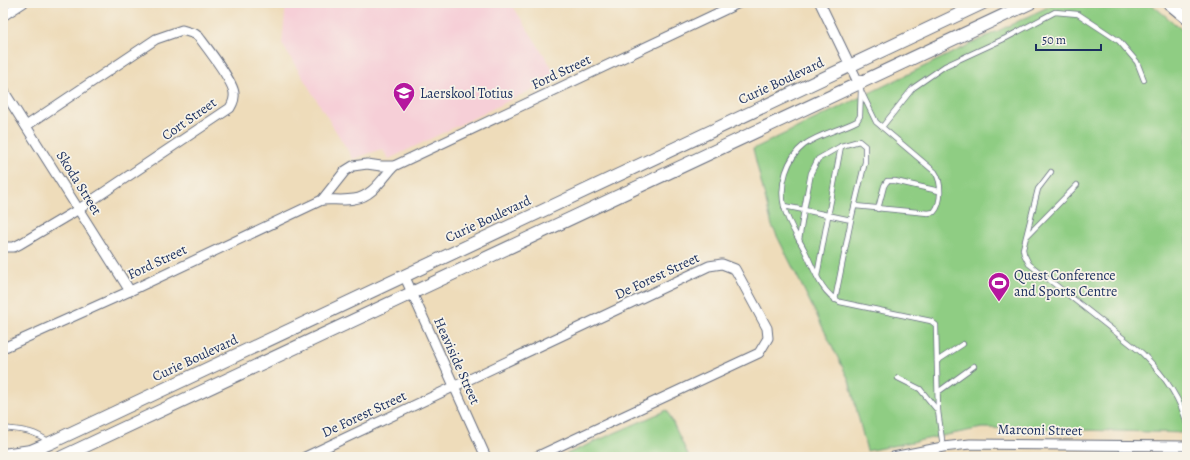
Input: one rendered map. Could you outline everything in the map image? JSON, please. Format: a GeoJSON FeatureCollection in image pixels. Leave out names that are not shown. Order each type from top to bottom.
{"type":"FeatureCollection","features":[{"type":"Feature","properties":{"kind":"street"},"geometry":{"type":"LineString","coordinates":[[3,16],[24,3]]}},
{"type":"Feature","properties":{"kind":"street","name":"Ford Street"},"geometry":{"type":"LineString","coordinates":[[3,348],[130,291],[322,200],[354,199],[364,197],[394,166],[739,3]]}},
{"type":"Feature","properties":{"kind":"street"},"geometry":{"type":"LineString","coordinates":[[820,3],[860,87]]}},
{"type":"Feature","properties":{"kind":"street","name":"Curie Boulevard"},"geometry":{"type":"LineString","coordinates":[[4,456],[31,451],[50,443],[983,3]]}},
{"type":"Feature","properties":{"kind":"street"},"geometry":{"type":"LineString","coordinates":[[62,457],[551,229],[753,132],[860,87],[1030,3]]}},
{"type":"Feature","properties":{"kind":"street"},"geometry":{"type":"LineString","coordinates":[[1169,3],[1187,18]]}},
{"type":"Feature","properties":{"kind":"street","name":"Cort Street"},"geometry":{"type":"LineString","coordinates":[[3,247],[14,247],[79,209],[230,108],[234,101],[235,95],[228,79],[199,37],[195,34],[182,30],[156,39],[26,126]]}},
{"type":"Feature","properties":{"kind":"street","name":"Skoda Street"},"geometry":{"type":"LineString","coordinates":[[3,90],[130,291]]}},
{"type":"Feature","properties":{"kind":"street"},"geometry":{"type":"LineString","coordinates":[[744,115],[753,132]]}},
{"type":"Feature","properties":{"kind":"street","name":"Ford Street"},"geometry":{"type":"LineString","coordinates":[[322,200],[341,176],[353,166],[367,164],[394,166]]}},
{"type":"Feature","properties":{"kind":"street"},"geometry":{"type":"LineString","coordinates":[[540,211],[551,229]]}},
{"type":"Feature","properties":{"kind":"street","name":"De Forest Street"},"geometry":{"type":"LineString","coordinates":[[305,457],[710,266],[722,264],[735,269],[767,328],[768,338],[759,353],[536,457]]}},
{"type":"Feature","properties":{"kind":"street","name":"Heaviside Street"},"geometry":{"type":"LineString","coordinates":[[404,276],[486,457]]}},
{"type":"Feature","properties":{"kind":"street"},"geometry":{"type":"LineString","coordinates":[[258,345],[266,362]]}},
{"type":"Feature","properties":{"kind":"street"},"geometry":{"type":"LineString","coordinates":[[133,404],[141,421]]}},
{"type":"Feature","properties":{"kind":"street","name":"Marconi Street"},"geometry":{"type":"LineString","coordinates":[[893,457],[943,446],[994,444],[1187,446]]}},
{"type":"Feature","properties":{"kind":"lane"},"geometry":{"type":"LineString","coordinates":[[882,127],[914,88],[945,66],[1000,41],[1055,12],[1078,14],[1118,41],[1137,62],[1144,80]]}},
{"type":"Feature","properties":{"kind":"lane"},"geometry":{"type":"LineString","coordinates":[[855,206],[878,209],[934,212],[938,203],[940,191],[940,180],[935,172],[874,119],[860,87]]}},
{"type":"Feature","properties":{"kind":"lane"},"geometry":{"type":"LineString","coordinates":[[860,87],[860,116],[857,121],[804,145],[792,158],[788,166],[784,182],[784,206],[824,290],[835,300],[934,322],[937,330],[938,410],[943,446]]}},
{"type":"Feature","properties":{"kind":"lane"},"geometry":{"type":"LineString","coordinates":[[799,240],[811,173],[815,164],[822,156],[842,146],[859,141],[865,146],[865,162],[851,220],[835,300]]}},
{"type":"Feature","properties":{"kind":"lane"},"geometry":{"type":"LineString","coordinates":[[817,276],[830,216],[842,146]]}},
{"type":"Feature","properties":{"kind":"lane"},"geometry":{"type":"LineString","coordinates":[[1051,172],[1038,189],[1026,237],[1024,254],[1029,264],[1142,353],[1156,366],[1174,393],[1187,425]]}},
{"type":"Feature","properties":{"kind":"lane"},"geometry":{"type":"LineString","coordinates":[[878,209],[884,186],[887,181],[895,181],[940,191]]}},
{"type":"Feature","properties":{"kind":"lane"},"geometry":{"type":"LineString","coordinates":[[1026,237],[1077,185]]}},
{"type":"Feature","properties":{"kind":"lane"},"geometry":{"type":"LineString","coordinates":[[784,206],[851,220]]}},
{"type":"Feature","properties":{"kind":"lane"},"geometry":{"type":"LineString","coordinates":[[937,361],[963,344]]}},
{"type":"Feature","properties":{"kind":"lane"},"geometry":{"type":"LineString","coordinates":[[938,392],[974,366]]}},
{"type":"Feature","properties":{"kind":"lane"},"geometry":{"type":"LineString","coordinates":[[898,378],[920,389],[938,410]]}},
{"type":"Feature","properties":{"kind":"lane"},"geometry":{"type":"LineString","coordinates":[[3,428],[30,431],[41,436],[50,443]]}},
{"type":"Feature","properties":{"kind":"shaded area","name":"Laerskool Totius"},"geometry":{"type":"Polygon","coordinates":[[[286,3],[511,3],[558,77],[389,159],[382,149],[353,159],[282,44],[286,3]]]}},
{"type":"Feature","properties":{"kind":"green space","name":"Quest Conference and Sports Centre"},"geometry":{"type":"Polygon","coordinates":[[[1056,3],[1150,3],[1187,34],[1187,433],[1043,429],[1041,431],[1039,429],[982,428],[867,451],[849,380],[772,226],[753,149],[1056,3]]]}},
{"type":"Feature","properties":{"kind":"green space"},"geometry":{"type":"Polygon","coordinates":[[[667,410],[689,457],[560,457],[667,410]]]}},
{"type":"Feature","properties":{"kind":"place","name":"Laerskool Totius"},"geometry":{"type":"Point","coordinates":[404,112]}},
{"type":"Feature","properties":{"kind":"place","name":"Quest Conference and Sports Centre"},"geometry":{"type":"Point","coordinates":[999,302]}}]}
